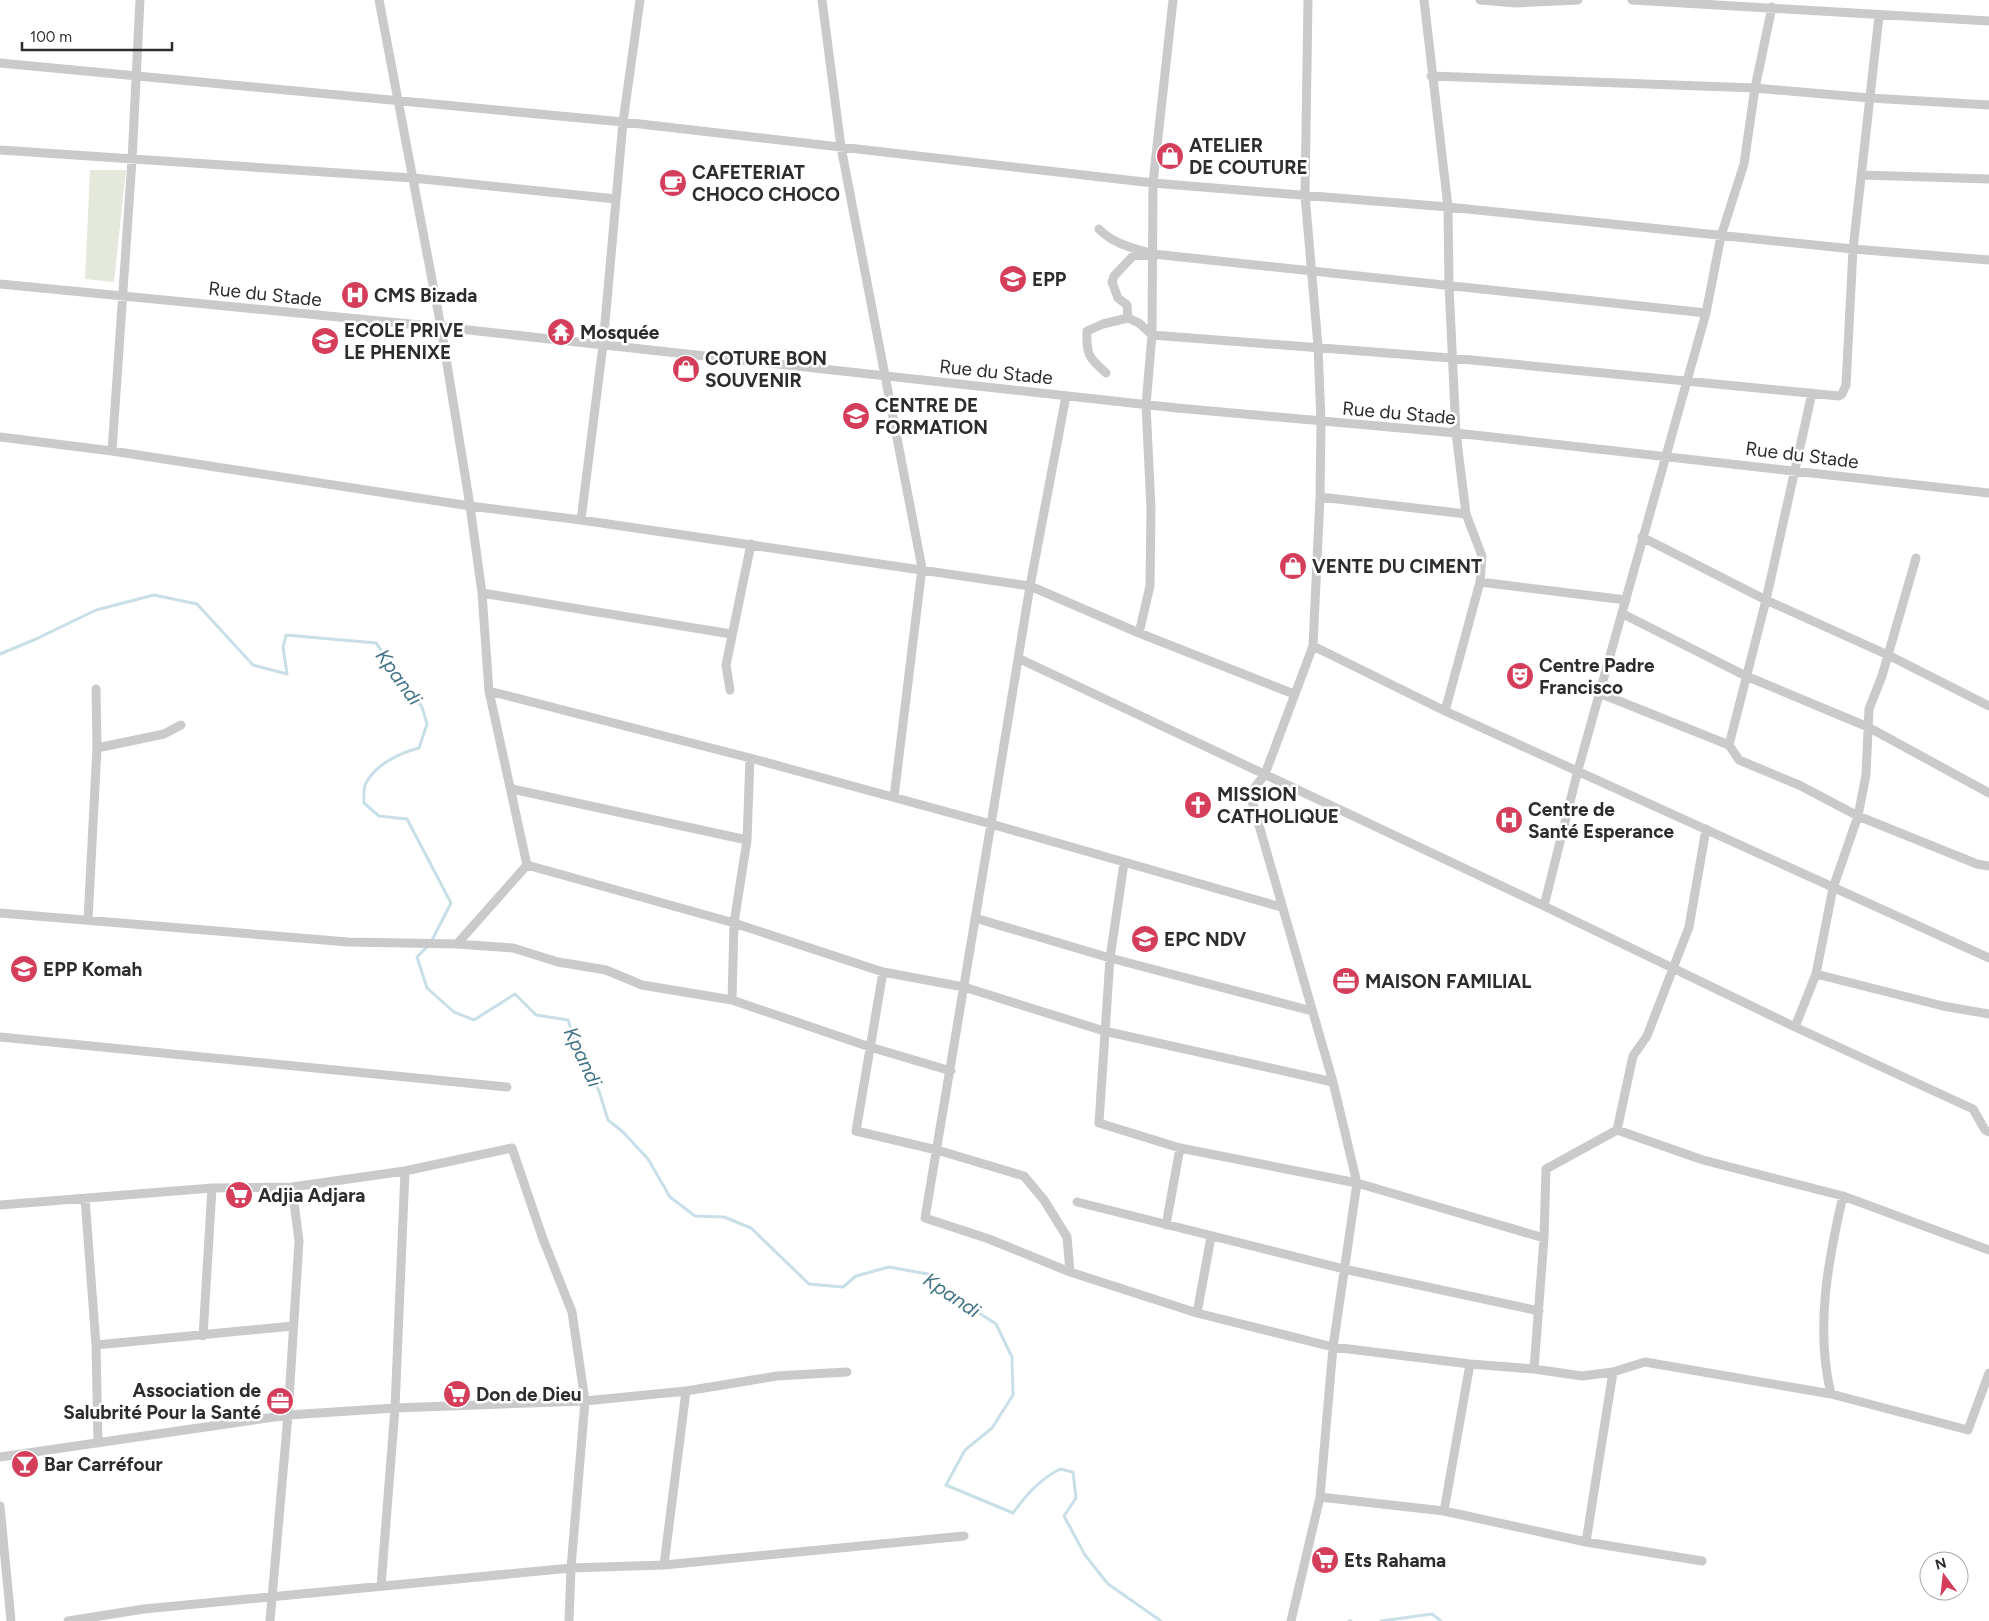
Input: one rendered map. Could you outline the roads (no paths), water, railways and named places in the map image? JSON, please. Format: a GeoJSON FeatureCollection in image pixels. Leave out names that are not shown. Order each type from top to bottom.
{"type":"FeatureCollection","features":[{"type":"Feature","properties":{"kind":"street"},"geometry":{"type":"LineString","coordinates":[[112,451],[132,160],[140,0]]}},
{"type":"Feature","properties":{"kind":"street"},"geometry":{"type":"LineString","coordinates":[[379,0],[441,327],[470,506],[482,593],[489,691],[512,789],[527,866]]}},
{"type":"Feature","properties":{"kind":"street"},"geometry":{"type":"LineString","coordinates":[[582,520],[603,345],[623,122],[640,0]]}},
{"type":"Feature","properties":{"kind":"street"},"geometry":{"type":"LineString","coordinates":[[822,0],[841,147],[922,568],[894,797]]}},
{"type":"Feature","properties":{"kind":"street"},"geometry":{"type":"LineString","coordinates":[[1139,632],[1150,586],[1151,509],[1146,405],[1152,335],[1153,183],[1173,0]]}},
{"type":"Feature","properties":{"kind":"street"},"geometry":{"type":"LineString","coordinates":[[1292,1619],[1320,1497],[1334,1347],[1357,1183],[1333,1082],[1281,907],[1250,794],[1265,774],[1313,646],[1320,497],[1321,422],[1318,346],[1304,195],[1308,0]]}},
{"type":"Feature","properties":{"kind":"street"},"geometry":{"type":"LineString","coordinates":[[1424,0],[1448,207],[1451,358],[1456,433],[1466,514],[1482,556],[1480,582],[1445,711]]}},
{"type":"Feature","properties":{"kind":"street"},"geometry":{"type":"LineString","coordinates":[[1480,0],[1516,3],[1578,0]]}},
{"type":"Feature","properties":{"kind":"street"},"geometry":{"type":"LineString","coordinates":[[1632,0],[1989,21]]}},
{"type":"Feature","properties":{"kind":"street"},"geometry":{"type":"LineString","coordinates":[[1544,906],[1599,693],[1623,614],[1642,537],[1706,313],[1721,236],[1744,164],[1755,88],[1772,7]]}},
{"type":"Feature","properties":{"kind":"street"},"geometry":{"type":"LineString","coordinates":[[1106,373],[1090,359],[1086,346],[1087,331],[1103,324],[1128,318],[1138,323],[1152,335],[1318,346],[1838,396],[1842,394],[1846,385],[1853,249],[1879,16]]}},
{"type":"Feature","properties":{"kind":"street"},"geometry":{"type":"LineString","coordinates":[[0,63],[623,122],[1153,183],[1448,207],[1853,249],[1989,260]]}},
{"type":"Feature","properties":{"kind":"street"},"geometry":{"type":"LineString","coordinates":[[1432,76],[1755,88],[1870,98],[1989,105]]}},
{"type":"Feature","properties":{"kind":"street"},"geometry":{"type":"LineString","coordinates":[[0,150],[413,178],[616,199]]}},
{"type":"Feature","properties":{"kind":"street"},"geometry":{"type":"LineString","coordinates":[[1862,174],[1989,179]]}},
{"type":"Feature","properties":{"kind":"street"},"geometry":{"type":"LineString","coordinates":[[1098,229],[1106,237],[1126,246],[1153,254],[1706,313]]}},
{"type":"Feature","properties":{"kind":"street"},"geometry":{"type":"LineString","coordinates":[[1128,318],[1127,305],[1118,298],[1112,282],[1114,276],[1133,256],[1153,254]]}},
{"type":"Feature","properties":{"kind":"street","name":"Rue du Stade"},"geometry":{"type":"LineString","coordinates":[[0,284],[441,327],[1146,405],[1456,433],[1989,493]]}},
{"type":"Feature","properties":{"kind":"street"},"geometry":{"type":"LineString","coordinates":[[1728,745],[1766,600],[1812,392]]}},
{"type":"Feature","properties":{"kind":"street"},"geometry":{"type":"LineString","coordinates":[[1066,396],[1030,586],[1020,659],[990,824],[951,1071],[925,1218],[989,1239],[1070,1272],[1197,1313],[1334,1347],[1582,1376],[1613,1372],[1645,1362],[1831,1394],[1968,1430],[1989,1373]]}},
{"type":"Feature","properties":{"kind":"street"},"geometry":{"type":"LineString","coordinates":[[0,437],[112,451],[470,506],[922,568],[1030,586],[1294,694]]}},
{"type":"Feature","properties":{"kind":"street"},"geometry":{"type":"LineString","coordinates":[[1320,497],[1466,514]]}},
{"type":"Feature","properties":{"kind":"street"},"geometry":{"type":"LineString","coordinates":[[1642,537],[1766,600],[1888,655],[1989,706]]}},
{"type":"Feature","properties":{"kind":"street"},"geometry":{"type":"LineString","coordinates":[[730,690],[725,673],[731,634],[751,544]]}},
{"type":"Feature","properties":{"kind":"street"},"geometry":{"type":"LineString","coordinates":[[1795,1028],[1816,974],[1834,888],[1858,816],[1866,775],[1869,709],[1888,655],[1916,558]]}},
{"type":"Feature","properties":{"kind":"street"},"geometry":{"type":"LineString","coordinates":[[1480,582],[1626,600]]}},
{"type":"Feature","properties":{"kind":"street"},"geometry":{"type":"LineString","coordinates":[[482,593],[731,634]]}},
{"type":"Feature","properties":{"kind":"street"},"geometry":{"type":"LineString","coordinates":[[1623,614],[1746,676],[1868,728],[1989,793]]}},
{"type":"Feature","properties":{"kind":"street"},"geometry":{"type":"LineString","coordinates":[[1313,646],[1445,711],[1989,958]]}},
{"type":"Feature","properties":{"kind":"street"},"geometry":{"type":"LineString","coordinates":[[1020,659],[1544,906],[1795,1028],[1973,1109],[1989,1132]]}},
{"type":"Feature","properties":{"kind":"street"},"geometry":{"type":"LineString","coordinates":[[88,920],[97,748],[96,689]]}},
{"type":"Feature","properties":{"kind":"street"},"geometry":{"type":"LineString","coordinates":[[489,691],[894,797],[1281,907]]}},
{"type":"Feature","properties":{"kind":"street"},"geometry":{"type":"LineString","coordinates":[[1599,693],[1728,745],[1739,760],[1799,785],[1858,816],[1977,864],[1989,866]]}},
{"type":"Feature","properties":{"kind":"street"},"geometry":{"type":"LineString","coordinates":[[97,748],[164,734],[181,725]]}},
{"type":"Feature","properties":{"kind":"street"},"geometry":{"type":"LineString","coordinates":[[732,1000],[734,923],[747,840],[750,758]]}},
{"type":"Feature","properties":{"kind":"street"},"geometry":{"type":"LineString","coordinates":[[512,789],[747,840]]}},
{"type":"Feature","properties":{"kind":"street"},"geometry":{"type":"LineString","coordinates":[[1534,1369],[1544,1238],[1546,1170],[1617,1130],[1633,1056],[1647,1036],[1689,927],[1706,829]]}},
{"type":"Feature","properties":{"kind":"street"},"geometry":{"type":"LineString","coordinates":[[1124,862],[1110,958],[1099,1123],[1180,1148],[1357,1183],[1544,1238]]}},
{"type":"Feature","properties":{"kind":"street"},"geometry":{"type":"LineString","coordinates":[[527,866],[734,923],[883,972],[964,987],[1104,1031],[1333,1082]]}},
{"type":"Feature","properties":{"kind":"street"},"geometry":{"type":"LineString","coordinates":[[457,944],[527,866]]}},
{"type":"Feature","properties":{"kind":"street"},"geometry":{"type":"LineString","coordinates":[[0,913],[348,942],[457,944],[513,948],[558,962],[606,970],[642,985],[732,1000],[870,1047],[951,1071]]}},
{"type":"Feature","properties":{"kind":"street"},"geometry":{"type":"LineString","coordinates":[[975,918],[1110,958],[1312,1011]]}},
{"type":"Feature","properties":{"kind":"street"},"geometry":{"type":"LineString","coordinates":[[883,972],[856,1131],[937,1150],[1024,1176],[1044,1200],[1067,1238],[1070,1272]]}},
{"type":"Feature","properties":{"kind":"street"},"geometry":{"type":"LineString","coordinates":[[1816,974],[1943,1006],[1989,1014]]}},
{"type":"Feature","properties":{"kind":"street"},"geometry":{"type":"LineString","coordinates":[[0,1037],[508,1087]]}},
{"type":"Feature","properties":{"kind":"street"},"geometry":{"type":"LineString","coordinates":[[1617,1130],[1702,1160],[1843,1196],[1989,1250]]}},
{"type":"Feature","properties":{"kind":"street"},"geometry":{"type":"LineString","coordinates":[[0,1206],[212,1188],[292,1186],[405,1171],[512,1148],[543,1239],[572,1312],[585,1401],[571,1568],[569,1621]]}},
{"type":"Feature","properties":{"kind":"street"},"geometry":{"type":"LineString","coordinates":[[1166,1225],[1180,1148]]}},
{"type":"Feature","properties":{"kind":"street"},"geometry":{"type":"LineString","coordinates":[[381,1586],[395,1408],[405,1171]]}},
{"type":"Feature","properties":{"kind":"street"},"geometry":{"type":"LineString","coordinates":[[270,1621],[274,1597],[288,1415],[299,1240],[292,1186]]}},
{"type":"Feature","properties":{"kind":"street"},"geometry":{"type":"LineString","coordinates":[[203,1336],[212,1188]]}},
{"type":"Feature","properties":{"kind":"street"},"geometry":{"type":"LineString","coordinates":[[1831,1394],[1824,1367],[1826,1286],[1830,1248],[1843,1196]]}},
{"type":"Feature","properties":{"kind":"street"},"geometry":{"type":"LineString","coordinates":[[85,1198],[96,1345],[98,1443]]}},
{"type":"Feature","properties":{"kind":"street"},"geometry":{"type":"LineString","coordinates":[[1077,1202],[1344,1269],[1539,1311]]}},
{"type":"Feature","properties":{"kind":"street"},"geometry":{"type":"LineString","coordinates":[[1197,1313],[1211,1237]]}},
{"type":"Feature","properties":{"kind":"street"},"geometry":{"type":"LineString","coordinates":[[96,1345],[293,1326]]}},
{"type":"Feature","properties":{"kind":"street"},"geometry":{"type":"LineString","coordinates":[[1444,1510],[1470,1364]]}},
{"type":"Feature","properties":{"kind":"street"},"geometry":{"type":"LineString","coordinates":[[0,1457],[288,1415],[395,1408],[585,1401],[686,1392],[776,1376],[847,1372]]}},
{"type":"Feature","properties":{"kind":"street"},"geometry":{"type":"LineString","coordinates":[[1586,1542],[1613,1372]]}},
{"type":"Feature","properties":{"kind":"street"},"geometry":{"type":"LineString","coordinates":[[664,1565],[686,1392]]}},
{"type":"Feature","properties":{"kind":"street"},"geometry":{"type":"LineString","coordinates":[[1320,1497],[1444,1510],[1586,1542],[1702,1560]]}},
{"type":"Feature","properties":{"kind":"street"},"geometry":{"type":"LineString","coordinates":[[0,1506],[11,1621]]}},
{"type":"Feature","properties":{"kind":"street"},"geometry":{"type":"LineString","coordinates":[[68,1621],[144,1609],[381,1586],[571,1568],[664,1565],[964,1536]]}},
{"type":"Feature","properties":{"kind":"waterway","name":"Kpandi"},"geometry":{"type":"LineString","coordinates":[[0,654],[96,610],[154,595],[197,604],[253,665],[287,674],[283,647],[286,635],[376,643],[422,707],[427,724],[419,748],[389,760],[370,776],[364,787],[364,803],[379,816],[407,819],[451,903],[430,944],[417,957],[427,988],[454,1012],[474,1020],[515,994],[536,1015],[568,1020],[580,1056],[599,1091],[608,1120],[623,1132],[648,1159],[670,1197],[695,1216],[724,1217],[751,1228],[809,1284],[843,1287],[856,1276],[889,1267],[928,1274],[962,1302],[996,1324],[1012,1357],[1013,1395],[992,1428],[965,1450],[946,1485],[1013,1513],[1028,1494],[1046,1478],[1060,1469],[1073,1472],[1076,1498],[1064,1516],[1085,1555],[1108,1584],[1161,1621]]}},
{"type":"Feature","properties":{"kind":"waterway"},"geometry":{"type":"LineString","coordinates":[[1381,1621],[1432,1614],[1441,1621]]}},
{"type":"Feature","properties":{"kind":"place","name":"ATELIER DE COUTURE"},"geometry":{"type":"Point","coordinates":[1170,156]}},
{"type":"Feature","properties":{"kind":"place","name":"CAFETERIAT CHOCO CHOCO"},"geometry":{"type":"Point","coordinates":[673,183]}},
{"type":"Feature","properties":{"kind":"place","name":"EPP"},"geometry":{"type":"Point","coordinates":[1013,279]}},
{"type":"Feature","properties":{"kind":"place","name":"CMS Bizada"},"geometry":{"type":"Point","coordinates":[355,295]}},
{"type":"Feature","properties":{"kind":"place","name":"Mosquée"},"geometry":{"type":"Point","coordinates":[561,332]}},
{"type":"Feature","properties":{"kind":"place","name":"ECOLE PRIVE LE PHENIXE"},"geometry":{"type":"Point","coordinates":[325,341]}},
{"type":"Feature","properties":{"kind":"place","name":"COTURE BON SOUVENIR"},"geometry":{"type":"Point","coordinates":[686,369]}},
{"type":"Feature","properties":{"kind":"place","name":"CENTRE DE FORMATION"},"geometry":{"type":"Point","coordinates":[856,416]}},
{"type":"Feature","properties":{"kind":"place","name":"VENTE DU CIMENT"},"geometry":{"type":"Point","coordinates":[1293,566]}},
{"type":"Feature","properties":{"kind":"place","name":"Centre Padre Francisco"},"geometry":{"type":"Point","coordinates":[1520,676]}},
{"type":"Feature","properties":{"kind":"place","name":"MISSION CATHOLIQUE"},"geometry":{"type":"Point","coordinates":[1198,805]}},
{"type":"Feature","properties":{"kind":"place","name":"Centre de Santé Esperance"},"geometry":{"type":"Point","coordinates":[1509,820]}},
{"type":"Feature","properties":{"kind":"place","name":"EPC NDV"},"geometry":{"type":"Point","coordinates":[1145,939]}},
{"type":"Feature","properties":{"kind":"place","name":"EPP Komah"},"geometry":{"type":"Point","coordinates":[24,969]}},
{"type":"Feature","properties":{"kind":"place","name":"MAISON FAMILIAL"},"geometry":{"type":"Point","coordinates":[1346,981]}},
{"type":"Feature","properties":{"kind":"place","name":"Adjia Adjara"},"geometry":{"type":"Point","coordinates":[239,1195]}},
{"type":"Feature","properties":{"kind":"place","name":"Don de Dieu"},"geometry":{"type":"Point","coordinates":[457,1394]}},
{"type":"Feature","properties":{"kind":"place","name":"Association de Salubrité Pour la Santé"},"geometry":{"type":"Point","coordinates":[280,1401]}},
{"type":"Feature","properties":{"kind":"place","name":"Bar Carréfour"},"geometry":{"type":"Point","coordinates":[25,1464]}},
{"type":"Feature","properties":{"kind":"place","name":"Ets Rahama"},"geometry":{"type":"Point","coordinates":[1325,1560]}}]}
